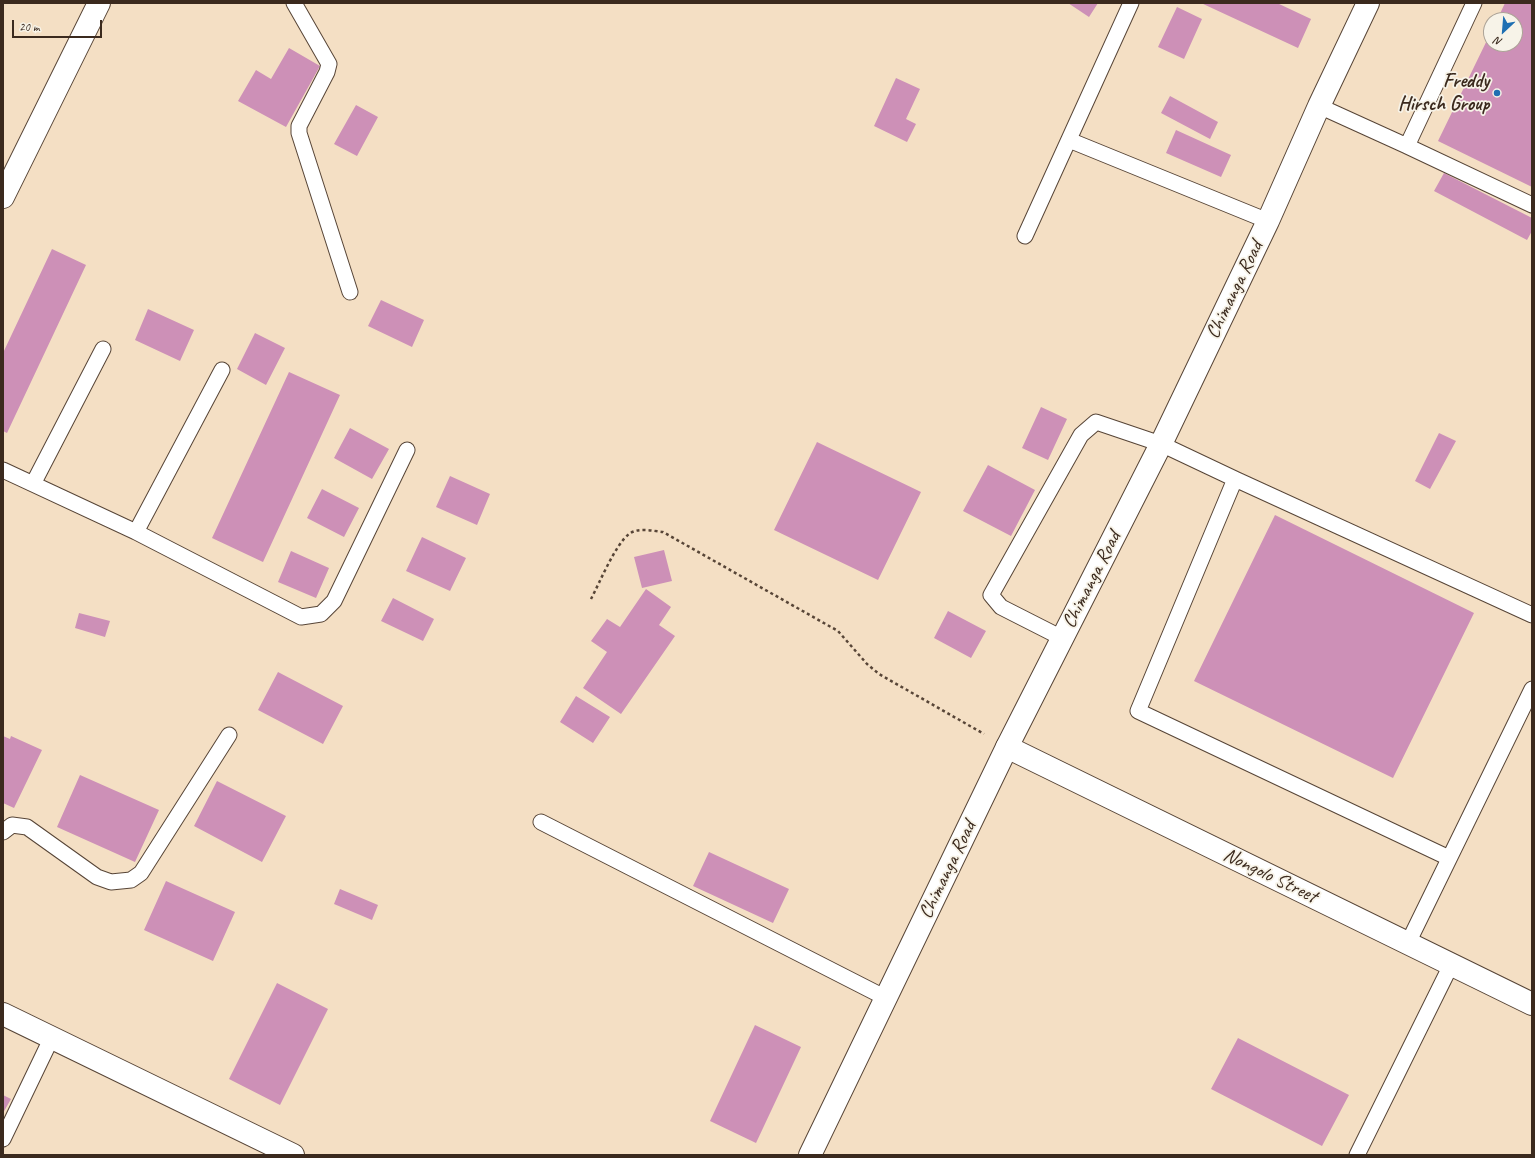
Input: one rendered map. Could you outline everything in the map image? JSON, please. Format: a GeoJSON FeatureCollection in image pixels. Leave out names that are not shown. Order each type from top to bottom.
{"type":"FeatureCollection","features":[{"type":"Feature","properties":{"kind":"street"},"geometry":{"type":"LineString","coordinates":[[3,197],[100,3]]}},
{"type":"Feature","properties":{"kind":"street","name":"Chimanga Road"},"geometry":{"type":"LineString","coordinates":[[810,1155],[1007,747],[1161,444],[1268,221],[1319,106],[1368,3]]}},
{"type":"Feature","properties":{"kind":"street","name":"Nongolo Street"},"geometry":{"type":"LineString","coordinates":[[1007,747],[1532,1004]]}},
{"type":"Feature","properties":{"kind":"street"},"geometry":{"type":"LineString","coordinates":[[3,1014],[293,1155]]}},
{"type":"Feature","properties":{"kind":"lane"},"geometry":{"type":"LineString","coordinates":[[294,3],[329,64],[328,72],[300,126],[299,133],[350,292]]}},
{"type":"Feature","properties":{"kind":"lane"},"geometry":{"type":"LineString","coordinates":[[1025,236],[1131,3]]}},
{"type":"Feature","properties":{"kind":"lane"},"geometry":{"type":"LineString","coordinates":[[1407,146],[1474,3]]}},
{"type":"Feature","properties":{"kind":"lane"},"geometry":{"type":"LineString","coordinates":[[1319,106],[1532,205]]}},
{"type":"Feature","properties":{"kind":"lane"},"geometry":{"type":"LineString","coordinates":[[1069,140],[1268,221]]}},
{"type":"Feature","properties":{"kind":"lane"},"geometry":{"type":"LineString","coordinates":[[33,484],[103,349]]}},
{"type":"Feature","properties":{"kind":"lane"},"geometry":{"type":"LineString","coordinates":[[136,532],[222,370]]}},
{"type":"Feature","properties":{"kind":"lane"},"geometry":{"type":"LineString","coordinates":[[1062,638],[1001,607],[991,595],[1081,435],[1096,422],[1161,444],[1532,615]]}},
{"type":"Feature","properties":{"kind":"lane"},"geometry":{"type":"LineString","coordinates":[[3,470],[136,532],[301,617],[321,614],[334,601],[407,450]]}},
{"type":"Feature","properties":{"kind":"lane"},"geometry":{"type":"LineString","coordinates":[[1236,479],[1138,710],[1449,858]]}},
{"type":"Feature","properties":{"kind":"lane"},"geometry":{"type":"LineString","coordinates":[[1408,944],[1532,689]]}},
{"type":"Feature","properties":{"kind":"lane"},"geometry":{"type":"LineString","coordinates":[[3,832],[12,825],[27,827],[97,877],[111,882],[131,880],[141,873],[229,735]]}},
{"type":"Feature","properties":{"kind":"lane"},"geometry":{"type":"LineString","coordinates":[[541,822],[886,998]]}},
{"type":"Feature","properties":{"kind":"lane"},"geometry":{"type":"LineString","coordinates":[[1356,1155],[1451,964]]}},
{"type":"Feature","properties":{"kind":"lane"},"geometry":{"type":"LineString","coordinates":[[3,1140],[52,1038]]}},
{"type":"Feature","properties":{"kind":"path"},"geometry":{"type":"LineString","coordinates":[[591,599],[618,548],[630,533],[646,530],[663,532],[838,632],[867,664],[879,674],[1007,747]]}},
{"type":"Feature","properties":{"kind":"building"},"geometry":{"type":"Polygon","coordinates":[[[1068,3],[1098,3],[1089,17],[1068,3]]]}},
{"type":"Feature","properties":{"kind":"building"},"geometry":{"type":"Polygon","coordinates":[[[1201,3],[1277,3],[1311,19],[1298,48],[1201,3]]]}},
{"type":"Feature","properties":{"kind":"building","name":"Freddy Hirsch Group"},"geometry":{"type":"Polygon","coordinates":[[[1505,3],[1532,3],[1532,187],[1438,141],[1483,48],[1483,52],[1523,52],[1523,12],[1501,12],[1505,3]]]}},
{"type":"Feature","properties":{"kind":"building"},"geometry":{"type":"Polygon","coordinates":[[[1177,7],[1202,19],[1184,59],[1158,47],[1177,7]]]}},
{"type":"Feature","properties":{"kind":"building"},"geometry":{"type":"Polygon","coordinates":[[[289,48],[320,66],[286,127],[238,101],[256,70],[271,79],[289,48]]]}},
{"type":"Feature","properties":{"kind":"building"},"geometry":{"type":"Polygon","coordinates":[[[896,78],[920,89],[906,119],[916,124],[907,142],[874,126],[896,78]]]}},
{"type":"Feature","properties":{"kind":"building"},"geometry":{"type":"Polygon","coordinates":[[[1170,96],[1218,122],[1210,139],[1161,113],[1170,96]]]}},
{"type":"Feature","properties":{"kind":"building"},"geometry":{"type":"Polygon","coordinates":[[[356,105],[378,117],[357,156],[334,144],[356,105]]]}},
{"type":"Feature","properties":{"kind":"building"},"geometry":{"type":"Polygon","coordinates":[[[1176,130],[1231,155],[1221,177],[1166,153],[1176,130]]]}},
{"type":"Feature","properties":{"kind":"building"},"geometry":{"type":"Polygon","coordinates":[[[1444,173],[1532,218],[1532,231],[1527,240],[1434,191],[1444,173]]]}},
{"type":"Feature","properties":{"kind":"building"},"geometry":{"type":"Polygon","coordinates":[[[52,249],[86,265],[7,433],[3,431],[3,353],[52,249]]]}},
{"type":"Feature","properties":{"kind":"building"},"geometry":{"type":"Polygon","coordinates":[[[381,300],[424,320],[412,347],[368,326],[381,300]]]}},
{"type":"Feature","properties":{"kind":"building"},"geometry":{"type":"Polygon","coordinates":[[[148,309],[194,330],[180,361],[135,340],[148,309]]]}},
{"type":"Feature","properties":{"kind":"building"},"geometry":{"type":"Polygon","coordinates":[[[255,333],[285,348],[266,385],[237,369],[255,333]]]}},
{"type":"Feature","properties":{"kind":"building"},"geometry":{"type":"Polygon","coordinates":[[[289,372],[340,395],[263,562],[212,538],[289,372]]]}},
{"type":"Feature","properties":{"kind":"building"},"geometry":{"type":"Polygon","coordinates":[[[1041,407],[1067,419],[1048,460],[1022,448],[1041,407]]]}},
{"type":"Feature","properties":{"kind":"building"},"geometry":{"type":"Polygon","coordinates":[[[350,428],[389,449],[372,479],[334,458],[350,428]]]}},
{"type":"Feature","properties":{"kind":"building"},"geometry":{"type":"Polygon","coordinates":[[[1439,433],[1456,441],[1430,489],[1415,481],[1439,433]]]}},
{"type":"Feature","properties":{"kind":"building"},"geometry":{"type":"Polygon","coordinates":[[[817,442],[921,492],[878,580],[774,530],[817,442]]]}},
{"type":"Feature","properties":{"kind":"building"},"geometry":{"type":"Polygon","coordinates":[[[988,465],[1035,490],[1011,536],[963,511],[988,465]]]}},
{"type":"Feature","properties":{"kind":"building"},"geometry":{"type":"Polygon","coordinates":[[[450,476],[490,494],[477,525],[436,507],[450,476]]]}},
{"type":"Feature","properties":{"kind":"building"},"geometry":{"type":"Polygon","coordinates":[[[322,489],[359,508],[344,537],[307,518],[322,489]]]}},
{"type":"Feature","properties":{"kind":"building"},"geometry":{"type":"Polygon","coordinates":[[[1275,515],[1474,613],[1393,778],[1194,681],[1275,515]]]}},
{"type":"Feature","properties":{"kind":"building"},"geometry":{"type":"Polygon","coordinates":[[[422,537],[466,558],[450,591],[406,571],[422,537]]]}},
{"type":"Feature","properties":{"kind":"building"},"geometry":{"type":"Polygon","coordinates":[[[664,550],[672,581],[642,588],[634,557],[664,550]]]}},
{"type":"Feature","properties":{"kind":"building"},"geometry":{"type":"Polygon","coordinates":[[[291,551],[329,568],[316,598],[278,582],[291,551]]]}},
{"type":"Feature","properties":{"kind":"building"},"geometry":{"type":"Polygon","coordinates":[[[646,589],[671,607],[659,625],[675,636],[621,714],[583,688],[607,652],[591,641],[607,619],[620,627],[646,589]]]}},
{"type":"Feature","properties":{"kind":"building"},"geometry":{"type":"Polygon","coordinates":[[[393,598],[434,619],[423,641],[381,621],[393,598]]]}},
{"type":"Feature","properties":{"kind":"building"},"geometry":{"type":"Polygon","coordinates":[[[948,611],[986,631],[971,658],[934,638],[948,611]]]}},
{"type":"Feature","properties":{"kind":"building"},"geometry":{"type":"Polygon","coordinates":[[[79,613],[110,621],[105,637],[75,628],[79,613]]]}},
{"type":"Feature","properties":{"kind":"building"},"geometry":{"type":"Polygon","coordinates":[[[278,672],[343,706],[323,744],[258,710],[278,672]]]}},
{"type":"Feature","properties":{"kind":"building"},"geometry":{"type":"Polygon","coordinates":[[[576,696],[610,717],[593,743],[560,722],[576,696]]]}},
{"type":"Feature","properties":{"kind":"building"},"geometry":{"type":"Polygon","coordinates":[[[3,736],[10,739],[11,736],[42,750],[14,808],[3,803],[3,736]]]}},
{"type":"Feature","properties":{"kind":"building"},"geometry":{"type":"Polygon","coordinates":[[[80,775],[159,810],[135,862],[57,827],[80,775]]]}},
{"type":"Feature","properties":{"kind":"building"},"geometry":{"type":"Polygon","coordinates":[[[217,781],[286,816],[262,862],[194,826],[217,781]]]}},
{"type":"Feature","properties":{"kind":"building"},"geometry":{"type":"Polygon","coordinates":[[[709,852],[789,889],[773,923],[693,886],[709,852]]]}},
{"type":"Feature","properties":{"kind":"building"},"geometry":{"type":"Polygon","coordinates":[[[166,881],[235,912],[213,961],[144,930],[166,881]]]}},
{"type":"Feature","properties":{"kind":"building"},"geometry":{"type":"Polygon","coordinates":[[[340,889],[378,905],[372,920],[334,904],[340,889]]]}},
{"type":"Feature","properties":{"kind":"building"},"geometry":{"type":"Polygon","coordinates":[[[277,983],[328,1009],[280,1105],[229,1079],[277,983]]]}},
{"type":"Feature","properties":{"kind":"building"},"geometry":{"type":"Polygon","coordinates":[[[755,1025],[801,1047],[756,1143],[710,1121],[755,1025]]]}},
{"type":"Feature","properties":{"kind":"building"},"geometry":{"type":"Polygon","coordinates":[[[1238,1038],[1349,1095],[1322,1146],[1211,1089],[1238,1038]]]}},
{"type":"Feature","properties":{"kind":"building"},"geometry":{"type":"Polygon","coordinates":[[[3,1095],[11,1099],[3,1113],[3,1095]]]}},
{"type":"Feature","properties":{"kind":"place","name":"Freddy Hirsch Group"},"geometry":{"type":"Point","coordinates":[1497,93]}}]}
